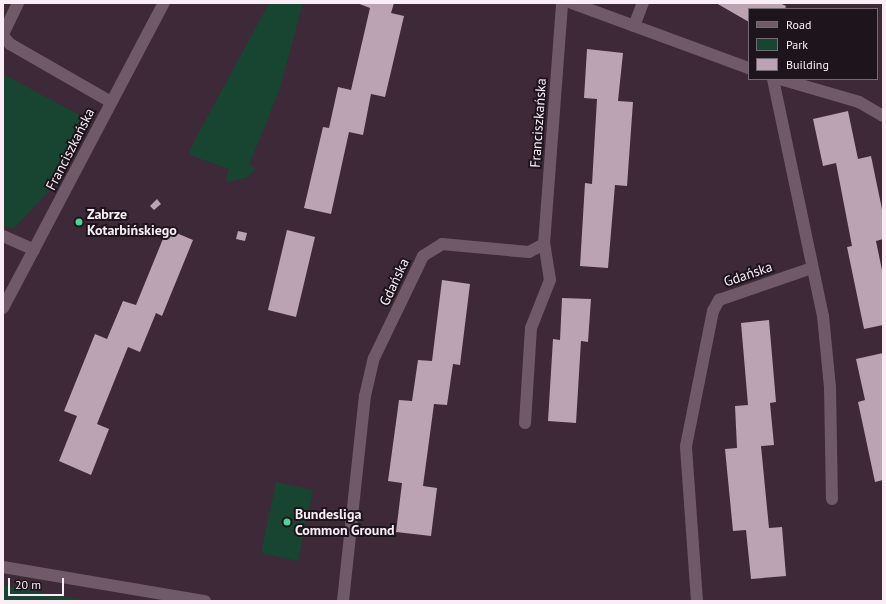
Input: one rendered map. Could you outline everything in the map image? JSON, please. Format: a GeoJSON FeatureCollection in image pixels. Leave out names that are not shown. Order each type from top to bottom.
{"type":"FeatureCollection","features":[{"type":"Feature","properties":{"kind":"street"},"geometry":{"type":"LineString","coordinates":[[18,3],[3,35],[10,44],[112,102]]}},
{"type":"Feature","properties":{"kind":"street","name":"Franciszkańska"},"geometry":{"type":"LineString","coordinates":[[3,308],[164,3]]}},
{"type":"Feature","properties":{"kind":"street","name":"Franciszkańska"},"geometry":{"type":"LineString","coordinates":[[544,244],[562,3]]}},
{"type":"Feature","properties":{"kind":"street"},"geometry":{"type":"LineString","coordinates":[[572,3],[748,68]]}},
{"type":"Feature","properties":{"kind":"street"},"geometry":{"type":"LineString","coordinates":[[634,26],[644,3]]}},
{"type":"Feature","properties":{"kind":"street"},"geometry":{"type":"LineString","coordinates":[[772,80],[823,316],[830,387],[832,498]]}},
{"type":"Feature","properties":{"kind":"street"},"geometry":{"type":"LineString","coordinates":[[783,80],[858,102],[883,116]]}},
{"type":"Feature","properties":{"kind":"street"},"geometry":{"type":"LineString","coordinates":[[3,236],[34,250]]}},
{"type":"Feature","properties":{"kind":"street","name":"Gdańska"},"geometry":{"type":"LineString","coordinates":[[343,601],[365,396],[374,358],[423,256],[442,244],[529,252],[544,244]]}},
{"type":"Feature","properties":{"kind":"street"},"geometry":{"type":"LineString","coordinates":[[525,423],[531,328],[550,280],[544,244]]}},
{"type":"Feature","properties":{"kind":"street","name":"Gdańska"},"geometry":{"type":"LineString","coordinates":[[697,601],[686,446],[713,311],[719,300],[812,268]]}},
{"type":"Feature","properties":{"kind":"street"},"geometry":{"type":"LineString","coordinates":[[3,567],[182,599],[205,601]]}},
{"type":"Feature","properties":{"kind":"green space"},"geometry":{"type":"Polygon","coordinates":[[[269,3],[303,3],[279,91],[249,165],[256,168],[248,177],[228,182],[226,179],[229,169],[190,155],[189,151],[269,3]]]}},
{"type":"Feature","properties":{"kind":"green space"},"geometry":{"type":"Polygon","coordinates":[[[3,74],[87,119],[49,191],[14,228],[3,226],[3,74]]]}},
{"type":"Feature","properties":{"kind":"green space","name":"Bundesliga Common Ground"},"geometry":{"type":"Polygon","coordinates":[[[276,482],[313,490],[298,561],[261,553],[276,482]]]}},
{"type":"Feature","properties":{"kind":"green space"},"geometry":{"type":"Polygon","coordinates":[[[3,585],[88,601],[3,601],[3,585]]]}},
{"type":"Feature","properties":{"kind":"building"},"geometry":{"type":"Polygon","coordinates":[[[357,3],[394,3],[391,13],[404,16],[385,97],[371,94],[363,135],[349,132],[331,214],[304,208],[323,127],[329,128],[338,87],[351,90],[370,8],[357,3]]]}},
{"type":"Feature","properties":{"kind":"building"},"geometry":{"type":"Polygon","coordinates":[[[716,3],[780,3],[786,6],[785,8],[748,8],[748,21],[716,3]]]}},
{"type":"Feature","properties":{"kind":"building"},"geometry":{"type":"Polygon","coordinates":[[[587,49],[623,53],[618,101],[633,102],[627,186],[615,185],[608,268],[580,266],[585,183],[592,184],[597,99],[584,98],[587,49]]]}},
{"type":"Feature","properties":{"kind":"building"},"geometry":{"type":"Polygon","coordinates":[[[848,111],[858,159],[871,156],[883,214],[883,239],[876,241],[883,275],[883,325],[864,329],[847,247],[852,246],[836,163],[823,166],[813,119],[848,111]]]}},
{"type":"Feature","properties":{"kind":"building"},"geometry":{"type":"Polygon","coordinates":[[[157,199],[161,204],[154,210],[150,206],[157,199]]]}},
{"type":"Feature","properties":{"kind":"building"},"geometry":{"type":"Polygon","coordinates":[[[167,229],[193,240],[162,316],[156,313],[140,352],[128,347],[97,424],[109,429],[91,475],[59,461],[77,416],[64,411],[95,334],[107,339],[123,301],[136,305],[167,229]]]}},
{"type":"Feature","properties":{"kind":"building"},"geometry":{"type":"Polygon","coordinates":[[[287,230],[315,237],[296,317],[268,310],[287,230]]]}},
{"type":"Feature","properties":{"kind":"building"},"geometry":{"type":"Polygon","coordinates":[[[238,231],[247,233],[245,241],[236,239],[238,231]]]}},
{"type":"Feature","properties":{"kind":"building"},"geometry":{"type":"Polygon","coordinates":[[[442,280],[470,284],[460,365],[453,364],[447,405],[434,404],[423,486],[437,488],[431,536],[396,532],[402,483],[388,481],[399,400],[412,401],[418,360],[432,361],[442,280]]]}},
{"type":"Feature","properties":{"kind":"building"},"geometry":{"type":"Polygon","coordinates":[[[562,298],[591,299],[588,342],[581,341],[576,423],[548,421],[553,339],[560,340],[562,298]]]}},
{"type":"Feature","properties":{"kind":"building"},"geometry":{"type":"Polygon","coordinates":[[[769,320],[776,402],[770,403],[774,445],[761,446],[769,528],[782,527],[786,576],[751,579],[746,530],[733,531],[725,449],[737,448],[735,406],[748,405],[741,323],[769,320]]]}},
{"type":"Feature","properties":{"kind":"building"},"geometry":{"type":"Polygon","coordinates":[[[883,353],[883,480],[875,482],[858,402],[865,400],[856,359],[883,353]]]}},
{"type":"Feature","properties":{"kind":"place","name":"Zabrze Kotarbińskiego"},"geometry":{"type":"Point","coordinates":[79,222]}},
{"type":"Feature","properties":{"kind":"place","name":"Bundesliga Common Ground"},"geometry":{"type":"Point","coordinates":[287,522]}}]}
